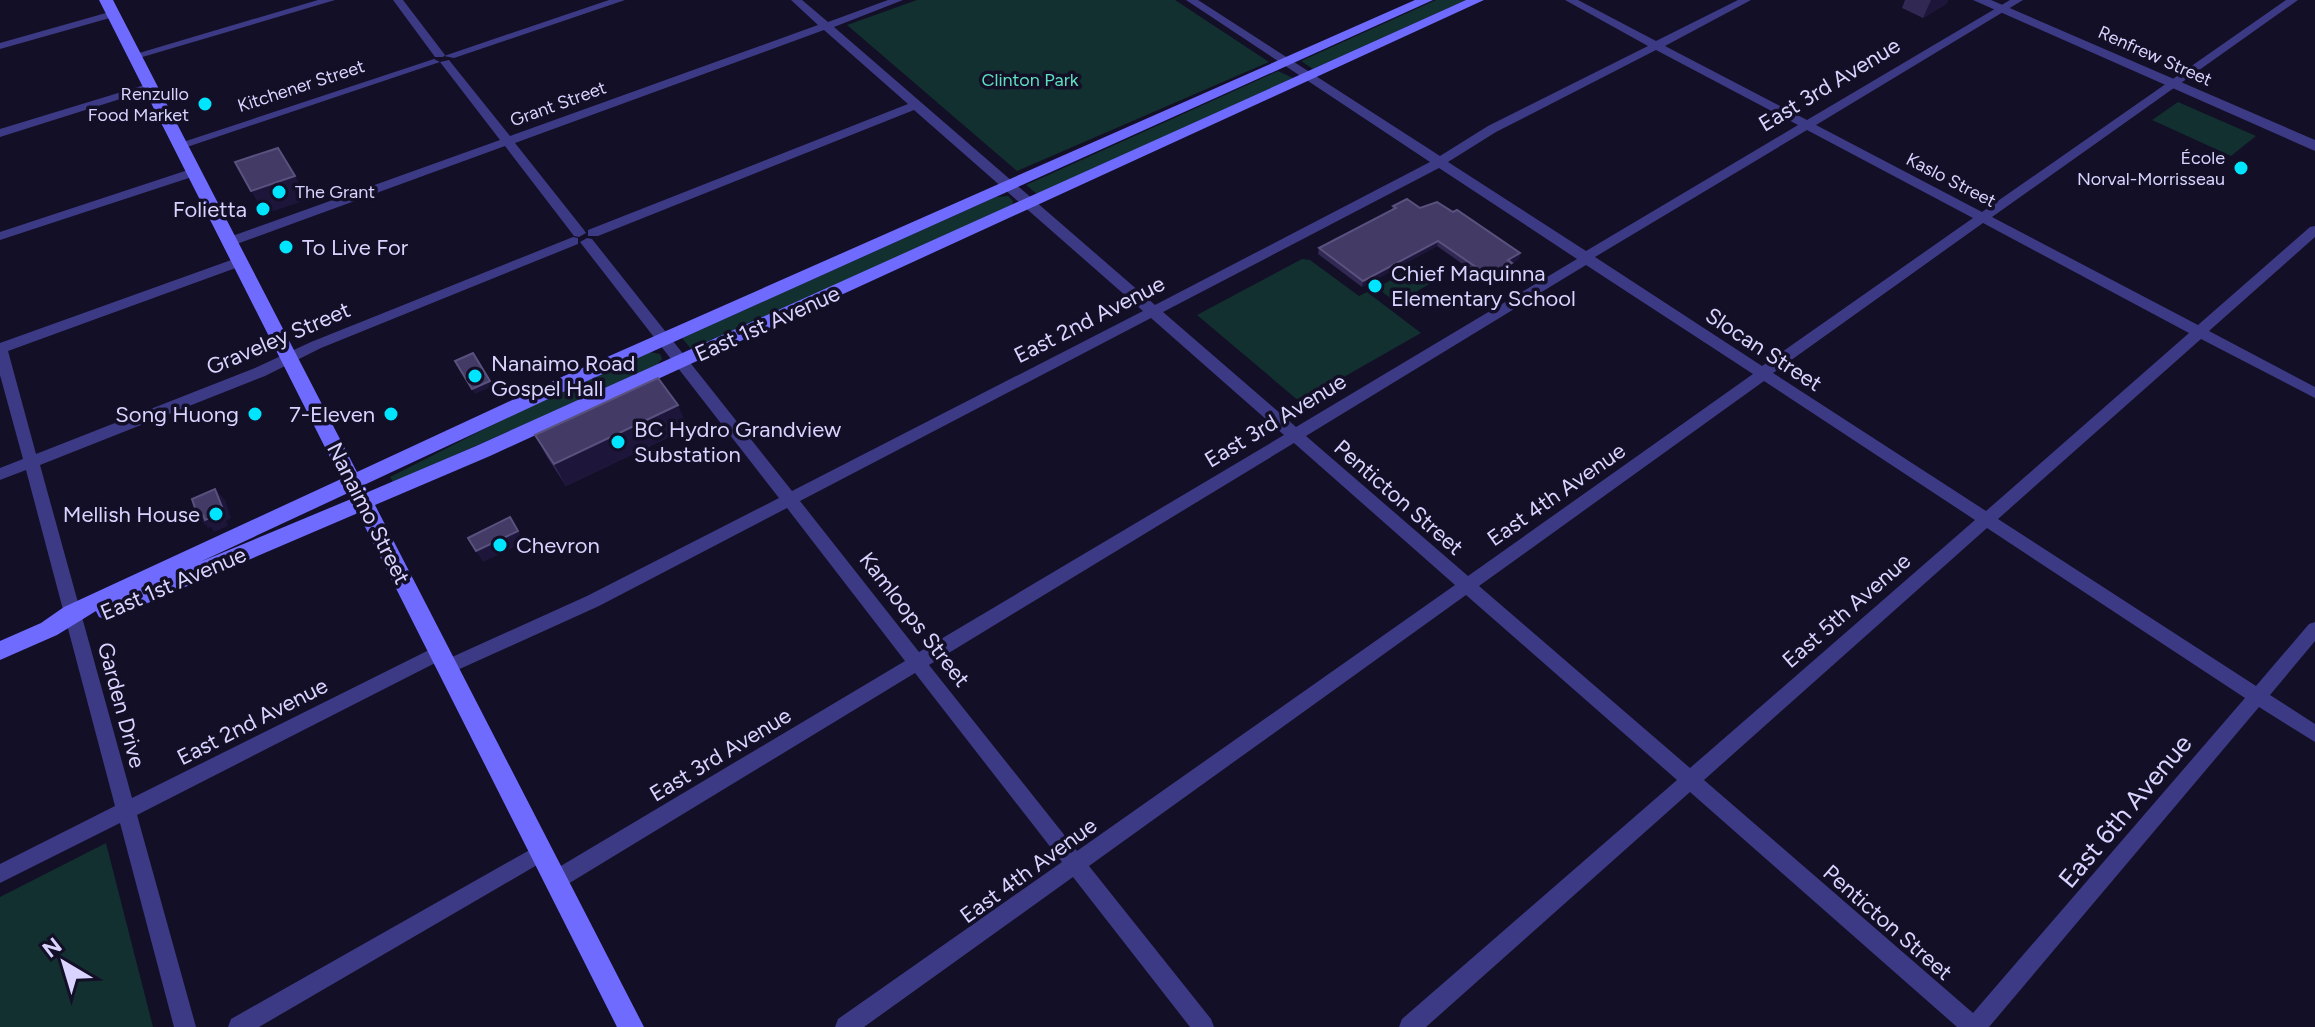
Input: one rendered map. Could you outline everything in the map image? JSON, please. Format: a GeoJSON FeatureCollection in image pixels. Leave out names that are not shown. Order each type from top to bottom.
{"type":"FeatureCollection","features":[{"type":"Feature","properties":{"kind":"main road","name":"East 1st Avenue"},"geometry":{"type":"LineString","coordinates":[[359,493],[662,340],[1426,0]]}},
{"type":"Feature","properties":{"kind":"main road","name":"East 1st Avenue"},"geometry":{"type":"LineString","coordinates":[[0,651],[359,493],[680,362],[1477,0]]}},
{"type":"Feature","properties":{"kind":"main road","name":"Nanaimo Street"},"geometry":{"type":"LineString","coordinates":[[110,7],[631,1027]]}},
{"type":"Feature","properties":{"kind":"street"},"geometry":{"type":"LineString","coordinates":[[135,56],[330,0]]}},
{"type":"Feature","properties":{"kind":"street","name":"Kamloops Street"},"geometry":{"type":"LineString","coordinates":[[398,0],[1203,1027]]}},
{"type":"Feature","properties":{"kind":"street","name":"Kitchener Street"},"geometry":{"type":"LineString","coordinates":[[180,145],[620,0]]}},
{"type":"Feature","properties":{"kind":"street","name":"Penticton Street"},"geometry":{"type":"LineString","coordinates":[[796,0],[1464,586],[1974,1027]]}},
{"type":"Feature","properties":{"kind":"street","name":"Grant Street"},"geometry":{"type":"LineString","coordinates":[[229,242],[898,0]]}},
{"type":"Feature","properties":{"kind":"street","name":"Slocan Street"},"geometry":{"type":"LineString","coordinates":[[1191,0],[2315,734]]}},
{"type":"Feature","properties":{"kind":"street","name":"Kaslo Street"},"geometry":{"type":"LineString","coordinates":[[1570,0],[2315,393]]}},
{"type":"Feature","properties":{"kind":"street","name":"East 2nd Avenue"},"geometry":{"type":"LineString","coordinates":[[0,874],[443,660],[593,601],[1153,312],[1438,162],[1492,129],[1746,0]]}},
{"type":"Feature","properties":{"kind":"street","name":"Renfrew Street"},"geometry":{"type":"LineString","coordinates":[[1980,0],[2315,146]]}},
{"type":"Feature","properties":{"kind":"street","name":"East 3rd Avenue"},"geometry":{"type":"LineString","coordinates":[[556,880],[2018,0]]}},
{"type":"Feature","properties":{"kind":"street","name":"East 4th Avenue"},"geometry":{"type":"LineString","coordinates":[[846,1027],[2293,0]]}},
{"type":"Feature","properties":{"kind":"street"},"geometry":{"type":"LineString","coordinates":[[0,46],[110,7]]}},
{"type":"Feature","properties":{"kind":"street"},"geometry":{"type":"LineString","coordinates":[[0,133],[151,86]]}},
{"type":"Feature","properties":{"kind":"street","name":"Graveley Street"},"geometry":{"type":"LineString","coordinates":[[0,474],[915,105]]}},
{"type":"Feature","properties":{"kind":"street"},"geometry":{"type":"LineString","coordinates":[[0,236],[194,172]]}},
{"type":"Feature","properties":{"kind":"street","name":"East 5th Avenue"},"geometry":{"type":"LineString","coordinates":[[1410,1027],[2315,230]]}},
{"type":"Feature","properties":{"kind":"street"},"geometry":{"type":"LineString","coordinates":[[0,349],[239,262]]}},
{"type":"Feature","properties":{"kind":"street","name":"Garden Drive"},"geometry":{"type":"LineString","coordinates":[[0,349],[185,1027]]}},
{"type":"Feature","properties":{"kind":"street","name":"East 6th Avenue"},"geometry":{"type":"LineString","coordinates":[[1974,1027],[2315,629]]}},
{"type":"Feature","properties":{"kind":"street"},"geometry":{"type":"LineString","coordinates":[[239,1027],[542,852]]}},
{"type":"Feature","properties":{"kind":"green space","name":"Clinton Park"},"geometry":{"type":"Polygon","coordinates":[[[917,0],[1175,0],[1269,62],[1017,171],[847,25],[917,0]]]}},
{"type":"Feature","properties":{"kind":"green space"},"geometry":{"type":"Polygon","coordinates":[[[1436,0],[1466,0],[1313,69],[1301,61],[1436,0]]]}},
{"type":"Feature","properties":{"kind":"green space"},"geometry":{"type":"Polygon","coordinates":[[[1278,71],[1293,78],[1037,194],[1026,185],[1278,71]]]}},
{"type":"Feature","properties":{"kind":"green space"},"geometry":{"type":"Polygon","coordinates":[[[2178,102],[2256,136],[2231,156],[2152,120],[2178,102]]]}},
{"type":"Feature","properties":{"kind":"green space"},"geometry":{"type":"Polygon","coordinates":[[[1008,196],[1013,201],[1012,205],[692,350],[682,338],[996,197],[1008,196]]]}},
{"type":"Feature","properties":{"kind":"green space"},"geometry":{"type":"Polygon","coordinates":[[[1302,259],[1310,260],[1359,296],[1367,292],[1421,333],[1300,402],[1197,315],[1302,259]]]}},
{"type":"Feature","properties":{"kind":"green space"},"geometry":{"type":"Polygon","coordinates":[[[1415,266],[1436,280],[1397,303],[1377,288],[1415,266]]]}},
{"type":"Feature","properties":{"kind":"green space"},"geometry":{"type":"Polygon","coordinates":[[[650,352],[660,354],[662,359],[655,367],[393,482],[390,477],[557,392],[650,352]]]}},
{"type":"Feature","properties":{"kind":"green space"},"geometry":{"type":"Polygon","coordinates":[[[106,843],[153,1027],[0,1027],[0,897],[106,843]]]}},
{"type":"Feature","properties":{"kind":"building"},"geometry":{"type":"Polygon","coordinates":[[[278,148],[295,176],[251,191],[235,162],[278,148]]]}},
{"type":"Feature","properties":{"kind":"building","name":"Chief Maquinna Elementary School"},"geometry":{"type":"Polygon","coordinates":[[[1407,199],[1420,208],[1437,202],[1453,212],[1457,210],[1520,253],[1508,260],[1512,263],[1489,276],[1438,241],[1363,281],[1319,248],[1396,208],[1393,206],[1407,199]]]}},
{"type":"Feature","properties":{"kind":"building","name":"Nanaimo Road Gospel Hall"},"geometry":{"type":"Polygon","coordinates":[[[473,353],[490,381],[472,389],[455,361],[473,353]]]}},
{"type":"Feature","properties":{"kind":"building"},"geometry":{"type":"Polygon","coordinates":[[[658,378],[678,405],[554,464],[535,435],[658,378]]]}},
{"type":"Feature","properties":{"kind":"building"},"geometry":{"type":"Polygon","coordinates":[[[215,489],[222,507],[217,509],[219,514],[205,520],[203,515],[198,517],[192,499],[215,489]]]}},
{"type":"Feature","properties":{"kind":"building"},"geometry":{"type":"Polygon","coordinates":[[[510,517],[518,531],[476,551],[468,538],[510,517]]]}},
{"type":"Feature","properties":{"kind":"place","name":"Renzullo Food Market"},"geometry":{"type":"Point","coordinates":[205,104]}},
{"type":"Feature","properties":{"kind":"place","name":"École Norval-Morrisseau"},"geometry":{"type":"Point","coordinates":[2241,168]}},
{"type":"Feature","properties":{"kind":"place","name":"The Grant"},"geometry":{"type":"Point","coordinates":[279,192]}},
{"type":"Feature","properties":{"kind":"place","name":"Folietta"},"geometry":{"type":"Point","coordinates":[263,209]}},
{"type":"Feature","properties":{"kind":"place","name":"To Live For"},"geometry":{"type":"Point","coordinates":[286,247]}},
{"type":"Feature","properties":{"kind":"place","name":"Chief Maquinna Elementary School"},"geometry":{"type":"Point","coordinates":[1375,286]}},
{"type":"Feature","properties":{"kind":"place","name":"Nanaimo Road Gospel Hall"},"geometry":{"type":"Point","coordinates":[475,376]}},
{"type":"Feature","properties":{"kind":"place","name":"Song Huong"},"geometry":{"type":"Point","coordinates":[255,414]}},
{"type":"Feature","properties":{"kind":"place","name":"7-Eleven"},"geometry":{"type":"Point","coordinates":[391,414]}},
{"type":"Feature","properties":{"kind":"place","name":"BC Hydro Grandview Substation"},"geometry":{"type":"Point","coordinates":[618,442]}},
{"type":"Feature","properties":{"kind":"place","name":"Mellish House"},"geometry":{"type":"Point","coordinates":[216,514]}},
{"type":"Feature","properties":{"kind":"place","name":"Chevron"},"geometry":{"type":"Point","coordinates":[500,545]}}]}
